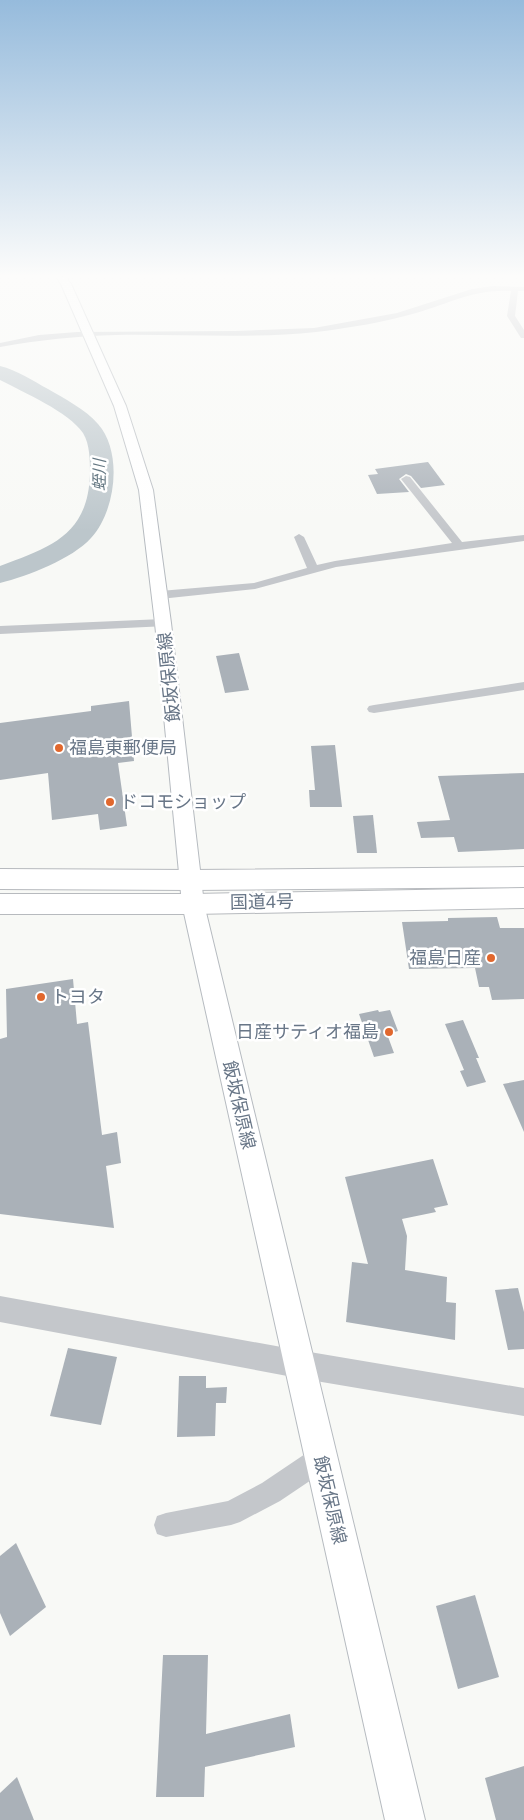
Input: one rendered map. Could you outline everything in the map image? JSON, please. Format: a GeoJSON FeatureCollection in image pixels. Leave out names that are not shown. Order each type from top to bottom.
{"type":"FeatureCollection","features":[{"type":"Feature","properties":{"kind":"highway","name":"国道4号"},"geometry":{"type":"LineString","coordinates":[[0,904],[192,892],[524,876]]}},
{"type":"Feature","properties":{"kind":"highway","name":"国道4号"},"geometry":{"type":"LineString","coordinates":[[0,879],[192,892],[524,898]]}},
{"type":"Feature","properties":{"kind":"main road","name":"飯坂保原線"},"geometry":{"type":"LineString","coordinates":[[100,362],[127,423],[146,490],[160,595],[192,892],[298,1364],[405,1820]]}},
{"type":"Feature","properties":{"kind":"street"},"geometry":{"type":"LineString","coordinates":[[406,479],[458,546]]}},
{"type":"Feature","properties":{"kind":"street"},"geometry":{"type":"LineString","coordinates":[[299,537],[313,570]]}},
{"type":"Feature","properties":{"kind":"street"},"geometry":{"type":"LineString","coordinates":[[160,595],[255,586],[335,564],[524,538]]}},
{"type":"Feature","properties":{"kind":"street"},"geometry":{"type":"LineString","coordinates":[[0,630],[163,622]]}},
{"type":"Feature","properties":{"kind":"street"},"geometry":{"type":"LineString","coordinates":[[374,709],[524,686]]}},
{"type":"Feature","properties":{"kind":"street"},"geometry":{"type":"LineString","coordinates":[[0,1309],[298,1364],[524,1402]]}},
{"type":"Feature","properties":{"kind":"street"},"geometry":{"type":"LineString","coordinates":[[166,1525],[232,1513],[271,1492],[320,1459]]}},
{"type":"Feature","properties":{"kind":"building"},"geometry":{"type":"Polygon","coordinates":[[[428,462],[445,485],[421,488],[411,476],[406,474],[399,479],[409,492],[377,494],[368,475],[378,474],[375,469],[428,462]]]}},
{"type":"Feature","properties":{"kind":"building"},"geometry":{"type":"Polygon","coordinates":[[[239,653],[249,690],[225,693],[216,656],[239,653]]]}},
{"type":"Feature","properties":{"kind":"building"},"geometry":{"type":"Polygon","coordinates":[[[129,701],[134,761],[118,763],[127,826],[100,830],[98,814],[52,820],[48,773],[0,780],[0,723],[91,711],[91,706],[129,701]]]}},
{"type":"Feature","properties":{"kind":"building"},"geometry":{"type":"Polygon","coordinates":[[[335,745],[342,807],[310,807],[309,790],[315,790],[311,746],[335,745]]]}},
{"type":"Feature","properties":{"kind":"building"},"geometry":{"type":"Polygon","coordinates":[[[524,773],[524,849],[458,852],[454,837],[421,838],[417,822],[450,820],[438,776],[524,773]]]}},
{"type":"Feature","properties":{"kind":"building"},"geometry":{"type":"Polygon","coordinates":[[[373,815],[377,853],[357,853],[353,816],[373,815]]]}},
{"type":"Feature","properties":{"kind":"building"},"geometry":{"type":"Polygon","coordinates":[[[497,917],[500,928],[524,928],[524,999],[492,1000],[489,987],[479,987],[475,968],[409,969],[402,922],[448,921],[448,918],[497,917]]]}},
{"type":"Feature","properties":{"kind":"building"},"geometry":{"type":"Polygon","coordinates":[[[73,979],[77,1024],[88,1022],[102,1135],[117,1132],[121,1163],[106,1166],[114,1228],[0,1214],[0,1039],[7,1037],[6,989],[73,979]]]}},
{"type":"Feature","properties":{"kind":"building"},"geometry":{"type":"Polygon","coordinates":[[[378,1010],[379,1012],[390,1010],[398,1031],[387,1034],[394,1053],[374,1057],[359,1014],[378,1010]]]}},
{"type":"Feature","properties":{"kind":"building"},"geometry":{"type":"Polygon","coordinates":[[[463,1020],[479,1058],[476,1058],[486,1082],[467,1087],[460,1071],[464,1070],[445,1024],[463,1020]]]}},
{"type":"Feature","properties":{"kind":"building"},"geometry":{"type":"Polygon","coordinates":[[[524,1080],[524,1132],[503,1084],[524,1080]]]}},
{"type":"Feature","properties":{"kind":"building"},"geometry":{"type":"Polygon","coordinates":[[[433,1159],[448,1205],[434,1208],[436,1212],[402,1219],[407,1236],[405,1270],[447,1277],[446,1302],[456,1303],[455,1340],[346,1322],[352,1262],[368,1264],[345,1177],[433,1159]]]}},
{"type":"Feature","properties":{"kind":"building"},"geometry":{"type":"Polygon","coordinates":[[[518,1288],[524,1312],[524,1349],[508,1350],[495,1290],[518,1288]]]}},
{"type":"Feature","properties":{"kind":"building"},"geometry":{"type":"Polygon","coordinates":[[[68,1348],[117,1357],[101,1425],[50,1416],[68,1348]]]}},
{"type":"Feature","properties":{"kind":"building"},"geometry":{"type":"Polygon","coordinates":[[[179,1376],[206,1376],[206,1388],[227,1387],[226,1403],[216,1403],[215,1436],[177,1437],[179,1376]]]}},
{"type":"Feature","properties":{"kind":"building"},"geometry":{"type":"Polygon","coordinates":[[[16,1543],[46,1607],[10,1636],[0,1613],[0,1556],[16,1543]]]}},
{"type":"Feature","properties":{"kind":"building"},"geometry":{"type":"Polygon","coordinates":[[[475,1595],[499,1677],[458,1689],[436,1606],[475,1595]]]}},
{"type":"Feature","properties":{"kind":"building"},"geometry":{"type":"Polygon","coordinates":[[[163,1655],[208,1655],[206,1734],[290,1714],[295,1747],[205,1767],[204,1797],[156,1797],[163,1655]]]}},
{"type":"Feature","properties":{"kind":"building"},"geometry":{"type":"Polygon","coordinates":[[[524,1766],[524,1820],[496,1820],[485,1778],[524,1766]]]}},
{"type":"Feature","properties":{"kind":"building"},"geometry":{"type":"Polygon","coordinates":[[[17,1777],[34,1820],[0,1820],[0,1793],[17,1777]]]}},
{"type":"Feature","properties":{"kind":"waterway","name":"蛭川"},"geometry":{"type":"LineString","coordinates":[[0,372],[61,405],[83,421],[91,429],[98,444],[101,473],[96,506],[89,524],[82,533],[73,541],[49,555],[0,575]]}},
{"type":"Feature","properties":{"kind":"place","name":"福島東郵便局"},"geometry":{"type":"Point","coordinates":[59,748]}},
{"type":"Feature","properties":{"kind":"place","name":"ドコモショップ"},"geometry":{"type":"Point","coordinates":[110,802]}},
{"type":"Feature","properties":{"kind":"place","name":"福島日産"},"geometry":{"type":"Point","coordinates":[491,958]}},
{"type":"Feature","properties":{"kind":"place","name":"トヨタ"},"geometry":{"type":"Point","coordinates":[41,997]}},
{"type":"Feature","properties":{"kind":"place","name":"日産サティオ福島"},"geometry":{"type":"Point","coordinates":[389,1032]}}]}
